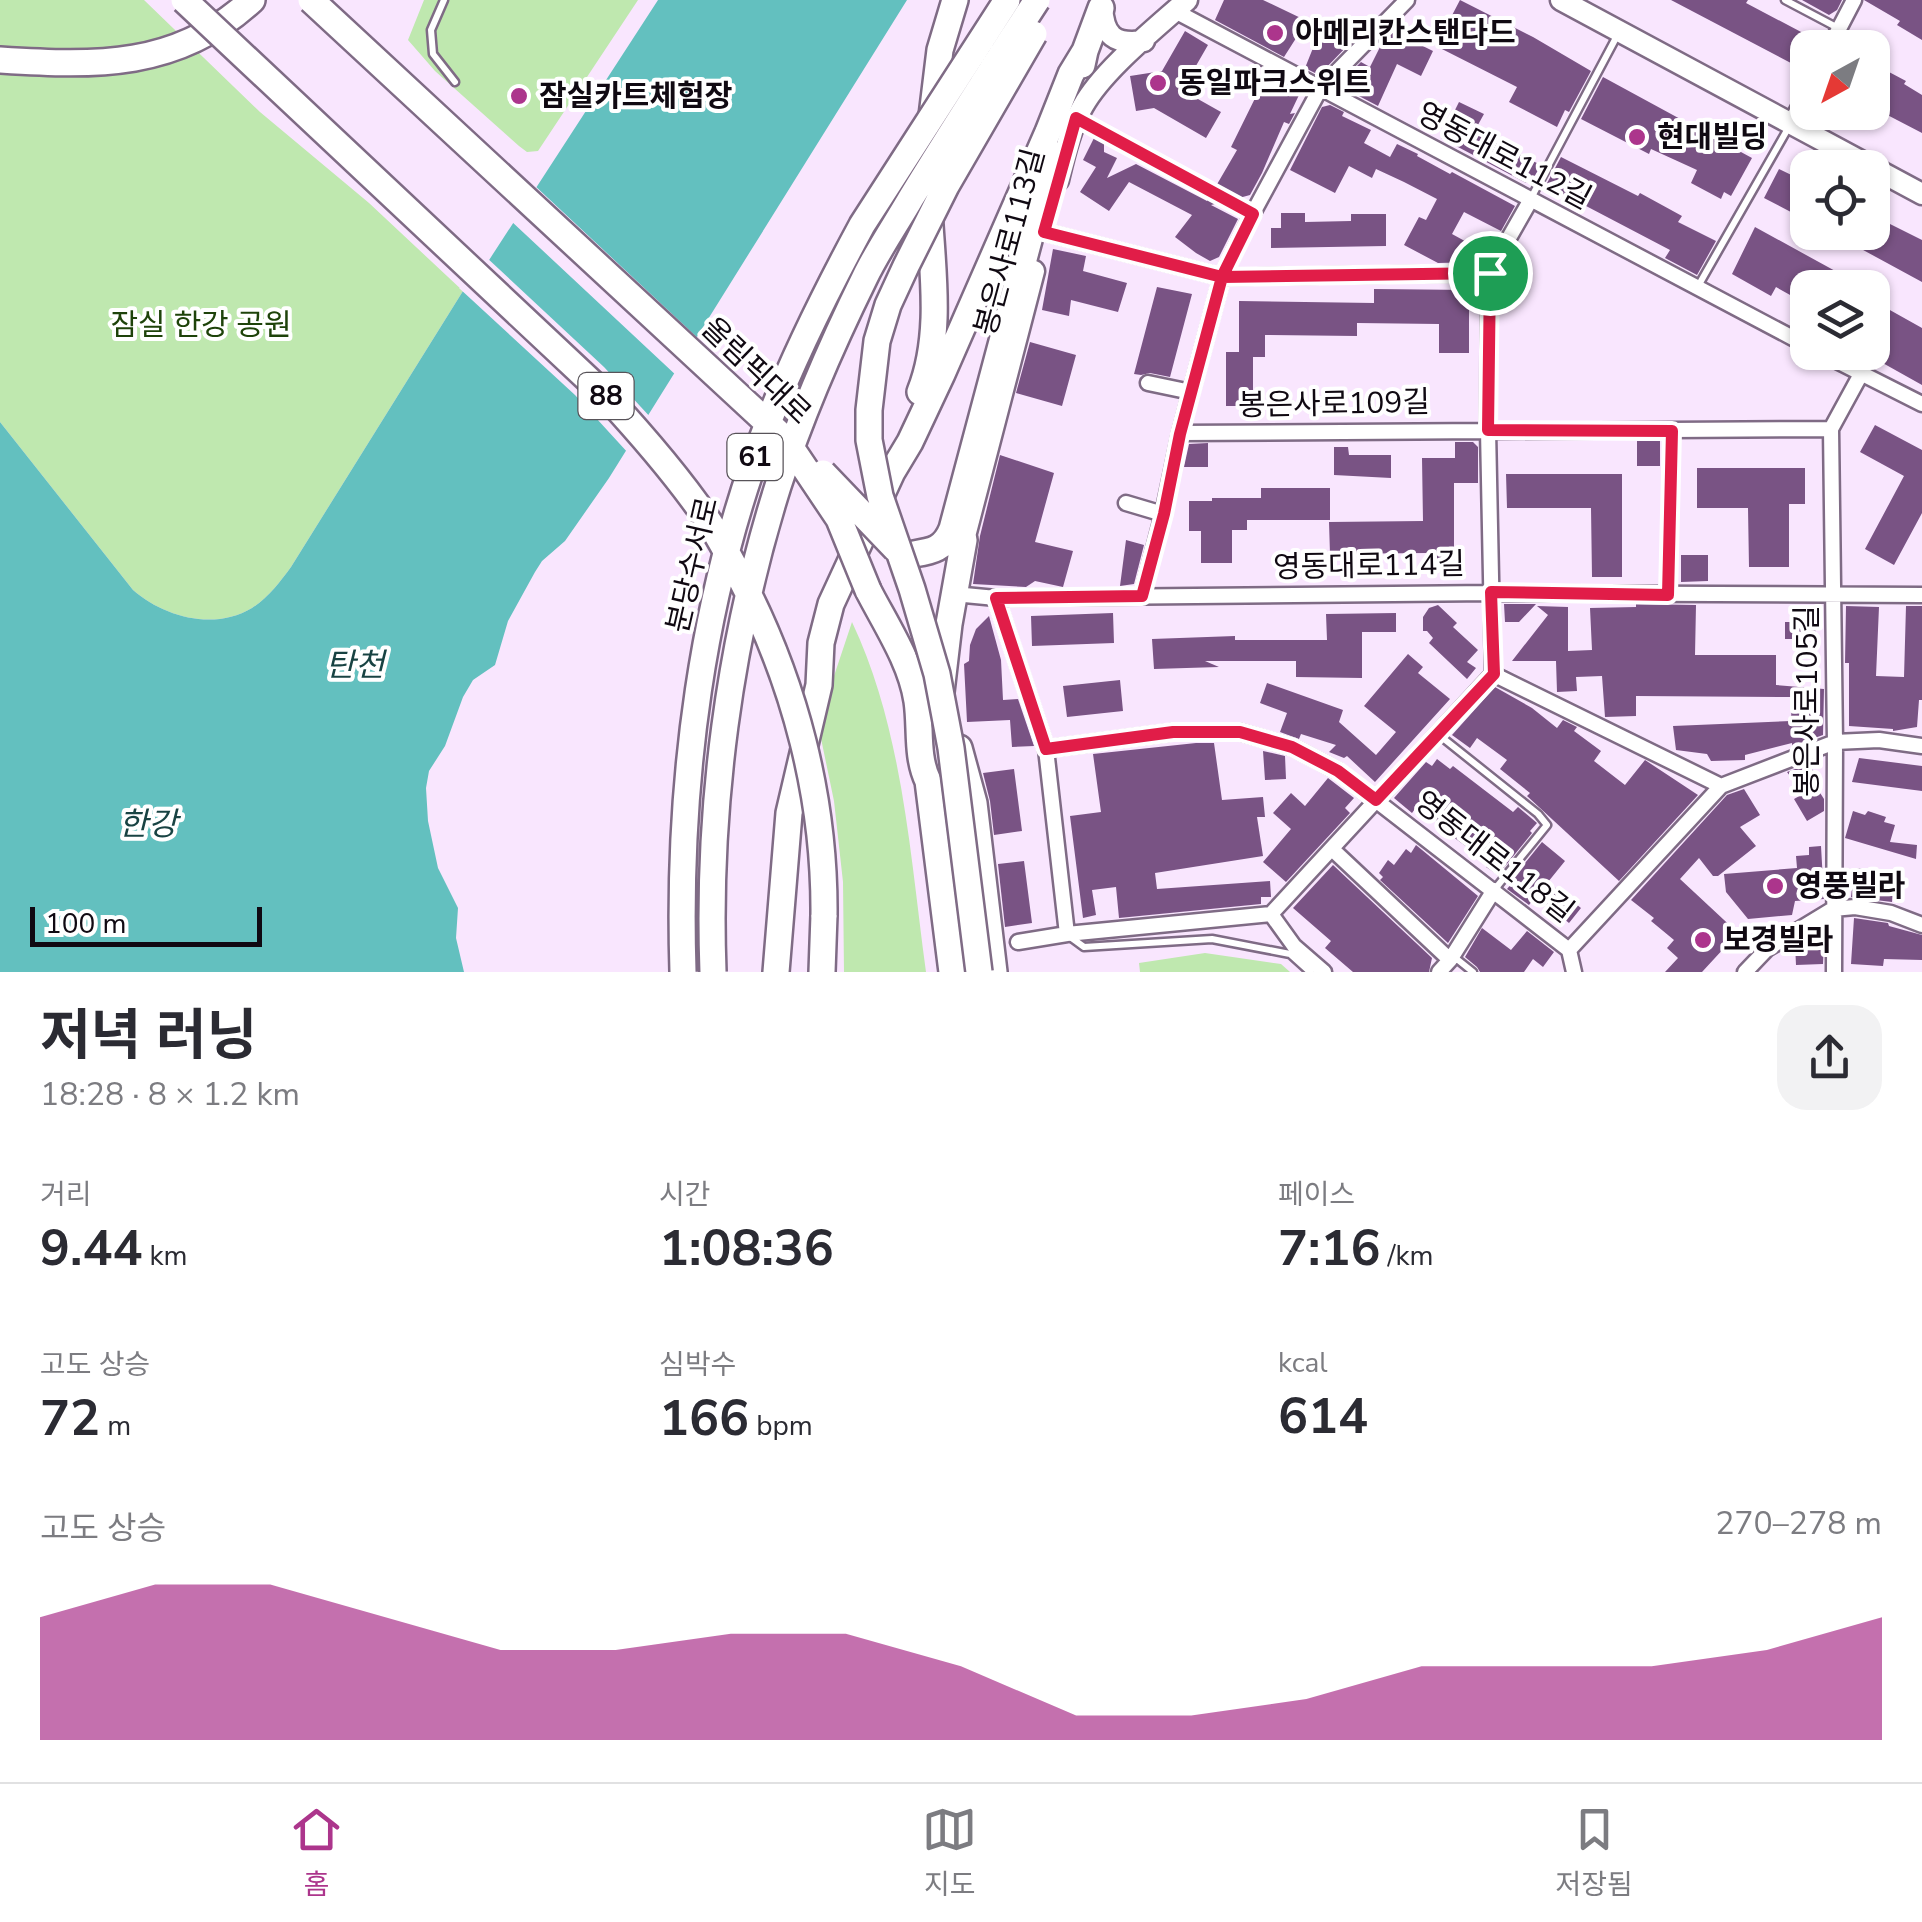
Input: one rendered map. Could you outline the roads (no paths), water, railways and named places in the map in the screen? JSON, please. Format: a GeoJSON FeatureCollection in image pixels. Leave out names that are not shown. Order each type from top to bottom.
{"type":"FeatureCollection","features":[{"type":"Feature","properties":{"kind":"highway","name":"88"},"geometry":{"type":"LineString","coordinates":[[184,0],[592,383],[644,438],[709,521],[764,626],[795,710],[819,822],[824,878],[822,972]]}},
{"type":"Feature","properties":{"kind":"highway"},"geometry":{"type":"LineString","coordinates":[[0,60],[66,63],[156,54],[218,29],[252,0]]}},
{"type":"Feature","properties":{"kind":"highway","name":"올림픽대로"},"geometry":{"type":"LineString","coordinates":[[311,0],[786,440],[839,518],[868,590],[903,658],[917,698],[922,767],[928,781],[952,972]]}},
{"type":"Feature","properties":{"kind":"highway"},"geometry":{"type":"LineString","coordinates":[[892,472],[900,436],[928,366],[934,313],[929,141],[940,50],[955,0]]}},
{"type":"Feature","properties":{"kind":"highway","name":"분당수서로"},"geometry":{"type":"LineString","coordinates":[[683,972],[687,812],[700,680],[720,574],[748,476],[790,368],[842,261],[1007,0]]}},
{"type":"Feature","properties":{"kind":"highway","name":"분당수서로"},"geometry":{"type":"LineString","coordinates":[[713,972],[713,878],[724,739],[746,613],[778,487],[866,273],[1037,0]]}},
{"type":"Feature","properties":{"kind":"highway"},"geometry":{"type":"LineString","coordinates":[[980,972],[951,748],[937,674],[880,496],[870,440],[870,392],[877,342],[906,266],[946,186],[1054,0]]}},
{"type":"Feature","properties":{"kind":"highway"},"geometry":{"type":"LineString","coordinates":[[776,972],[789,813],[819,684],[820,643],[831,604],[942,374],[1103,4]]}},
{"type":"Feature","properties":{"kind":"highway"},"geometry":{"type":"LineString","coordinates":[[786,440],[902,556],[944,545],[952,529],[1058,134],[1080,80],[1085,51]]}},
{"type":"Feature","properties":{"kind":"highway"},"geometry":{"type":"LineString","coordinates":[[928,781],[964,540]]}},
{"type":"Feature","properties":{"kind":"highway"},"geometry":{"type":"LineString","coordinates":[[942,685],[974,803],[994,972]]}},
{"type":"Feature","properties":{"kind":"street"},"geometry":{"type":"LineString","coordinates":[[1142,596],[1222,277],[1320,89],[1407,0]]}},
{"type":"Feature","properties":{"kind":"street"},"geometry":{"type":"LineString","coordinates":[[1562,0],[1790,124]]}},
{"type":"Feature","properties":{"kind":"street"},"geometry":{"type":"LineString","coordinates":[[1839,28],[1854,0]]}},
{"type":"Feature","properties":{"kind":"street"},"geometry":{"type":"LineString","coordinates":[[1103,4],[1108,32],[1126,43],[1144,41]]}},
{"type":"Feature","properties":{"kind":"street","name":"영동대로112길"},"geometry":{"type":"LineString","coordinates":[[1181,6],[1320,89],[1790,337]]}},
{"type":"Feature","properties":{"kind":"street","name":"봉은사로113길"},"geometry":{"type":"LineString","coordinates":[[964,540],[1076,118],[1096,86],[1181,6]]}},
{"type":"Feature","properties":{"kind":"street"},"geometry":{"type":"LineString","coordinates":[[1801,130],[1922,194]]}},
{"type":"Feature","properties":{"kind":"street"},"geometry":{"type":"LineString","coordinates":[[1018,942],[1271,914],[1494,674],[1488,430],[1490,273],[1530,201]]}},
{"type":"Feature","properties":{"kind":"street"},"geometry":{"type":"LineString","coordinates":[[1044,232],[1222,277],[1490,273]]}},
{"type":"Feature","properties":{"kind":"street"},"geometry":{"type":"LineString","coordinates":[[1854,370],[1922,404]]}},
{"type":"Feature","properties":{"kind":"street","name":"봉은사로105길"},"geometry":{"type":"LineString","coordinates":[[1834,972],[1836,742],[1831,430],[1861,374]]}},
{"type":"Feature","properties":{"kind":"street"},"geometry":{"type":"LineString","coordinates":[[1148,383],[1191,392]]}},
{"type":"Feature","properties":{"kind":"street"},"geometry":{"type":"LineString","coordinates":[[1488,430],[1831,430]]}},
{"type":"Feature","properties":{"kind":"street","name":"봉은사로109길"},"geometry":{"type":"LineString","coordinates":[[1180,434],[1488,430]]}},
{"type":"Feature","properties":{"kind":"street"},"geometry":{"type":"LineString","coordinates":[[1126,504],[1164,514]]}},
{"type":"Feature","properties":{"kind":"street","name":"영동대로114길"},"geometry":{"type":"LineString","coordinates":[[954,594],[996,598],[1491,592],[1922,596]]}},
{"type":"Feature","properties":{"kind":"street"},"geometry":{"type":"LineString","coordinates":[[996,598],[1046,749],[1067,934]]}},
{"type":"Feature","properties":{"kind":"street"},"geometry":{"type":"LineString","coordinates":[[1494,674],[1722,786]]}},
{"type":"Feature","properties":{"kind":"street","name":"영동대로118길"},"geometry":{"type":"LineString","coordinates":[[1046,749],[1173,732],[1240,732],[1292,747],[1338,771],[1570,950],[1574,972]]}},
{"type":"Feature","properties":{"kind":"street","name":"영동대로118길"},"geometry":{"type":"LineString","coordinates":[[1570,950],[1722,786],[1836,742],[1879,740],[1922,746]]}},
{"type":"Feature","properties":{"kind":"street"},"geometry":{"type":"LineString","coordinates":[[1332,849],[1444,966],[1494,890]]}},
{"type":"Feature","properties":{"kind":"street"},"geometry":{"type":"LineString","coordinates":[[1746,972],[1766,950],[1834,909],[1890,913],[1922,924]]}},
{"type":"Feature","properties":{"kind":"street"},"geometry":{"type":"LineString","coordinates":[[1271,914],[1294,946],[1324,972]]}},
{"type":"Feature","properties":{"kind":"lane"},"geometry":{"type":"LineString","coordinates":[[444,0],[431,30],[433,54],[455,82]]}},
{"type":"Feature","properties":{"kind":"lane"},"geometry":{"type":"LineString","coordinates":[[1785,0],[1839,28]]}},
{"type":"Feature","properties":{"kind":"lane"},"geometry":{"type":"LineString","coordinates":[[1530,201],[1620,31]]}},
{"type":"Feature","properties":{"kind":"lane"},"geometry":{"type":"LineString","coordinates":[[1076,118],[1253,214]]}},
{"type":"Feature","properties":{"kind":"lane"},"geometry":{"type":"LineString","coordinates":[[1697,289],[1790,124]]}},
{"type":"Feature","properties":{"kind":"lane"},"geometry":{"type":"LineString","coordinates":[[1668,595],[1672,431]]}},
{"type":"Feature","properties":{"kind":"lane"},"geometry":{"type":"LineString","coordinates":[[1438,734],[1547,825],[1494,890]]}},
{"type":"Feature","properties":{"kind":"lane"},"geometry":{"type":"LineString","coordinates":[[1067,934],[1084,947],[1212,939],[1290,954],[1310,972]]}},
{"type":"Feature","properties":{"kind":"lane"},"geometry":{"type":"LineString","coordinates":[[1444,966],[1458,960],[1473,972]]}},
{"type":"Feature","properties":{"kind":"water","name":"탄천"},"geometry":{"type":"Polygon","coordinates":[[[658,0],[907,0],[609,478],[565,541],[535,572],[508,621],[495,665],[473,680],[445,746],[429,771],[428,821],[438,868],[458,908],[456,938],[464,972],[0,972],[0,422],[133,590],[145,599],[174,614],[206,620],[222,619],[252,608],[291,567],[463,291],[467,294],[658,0]]]}},
{"type":"Feature","properties":{"kind":"place","name":"아메리칸스탠다드"},"geometry":{"type":"Point","coordinates":[1275,33]}},
{"type":"Feature","properties":{"kind":"place","name":"동일파크스위트"},"geometry":{"type":"Point","coordinates":[1158,83]}},
{"type":"Feature","properties":{"kind":"place","name":"잠실카트체험장"},"geometry":{"type":"Point","coordinates":[519,96]}},
{"type":"Feature","properties":{"kind":"place","name":"현대빌딩"},"geometry":{"type":"Point","coordinates":[1637,137]}},
{"type":"Feature","properties":{"kind":"place","name":"영풍빌라"},"geometry":{"type":"Point","coordinates":[1775,886]}},
{"type":"Feature","properties":{"kind":"place","name":"보경빌라"},"geometry":{"type":"Point","coordinates":[1703,940]}},
{"type":"Feature","properties":{"kind":"park label","name":"잠실 한강 공원"},"geometry":{"type":"Point","coordinates":[201,325]}},
{"type":"Feature","properties":{"kind":"water label","name":"한강"},"geometry":{"type":"Point","coordinates":[148,824]}}]}
